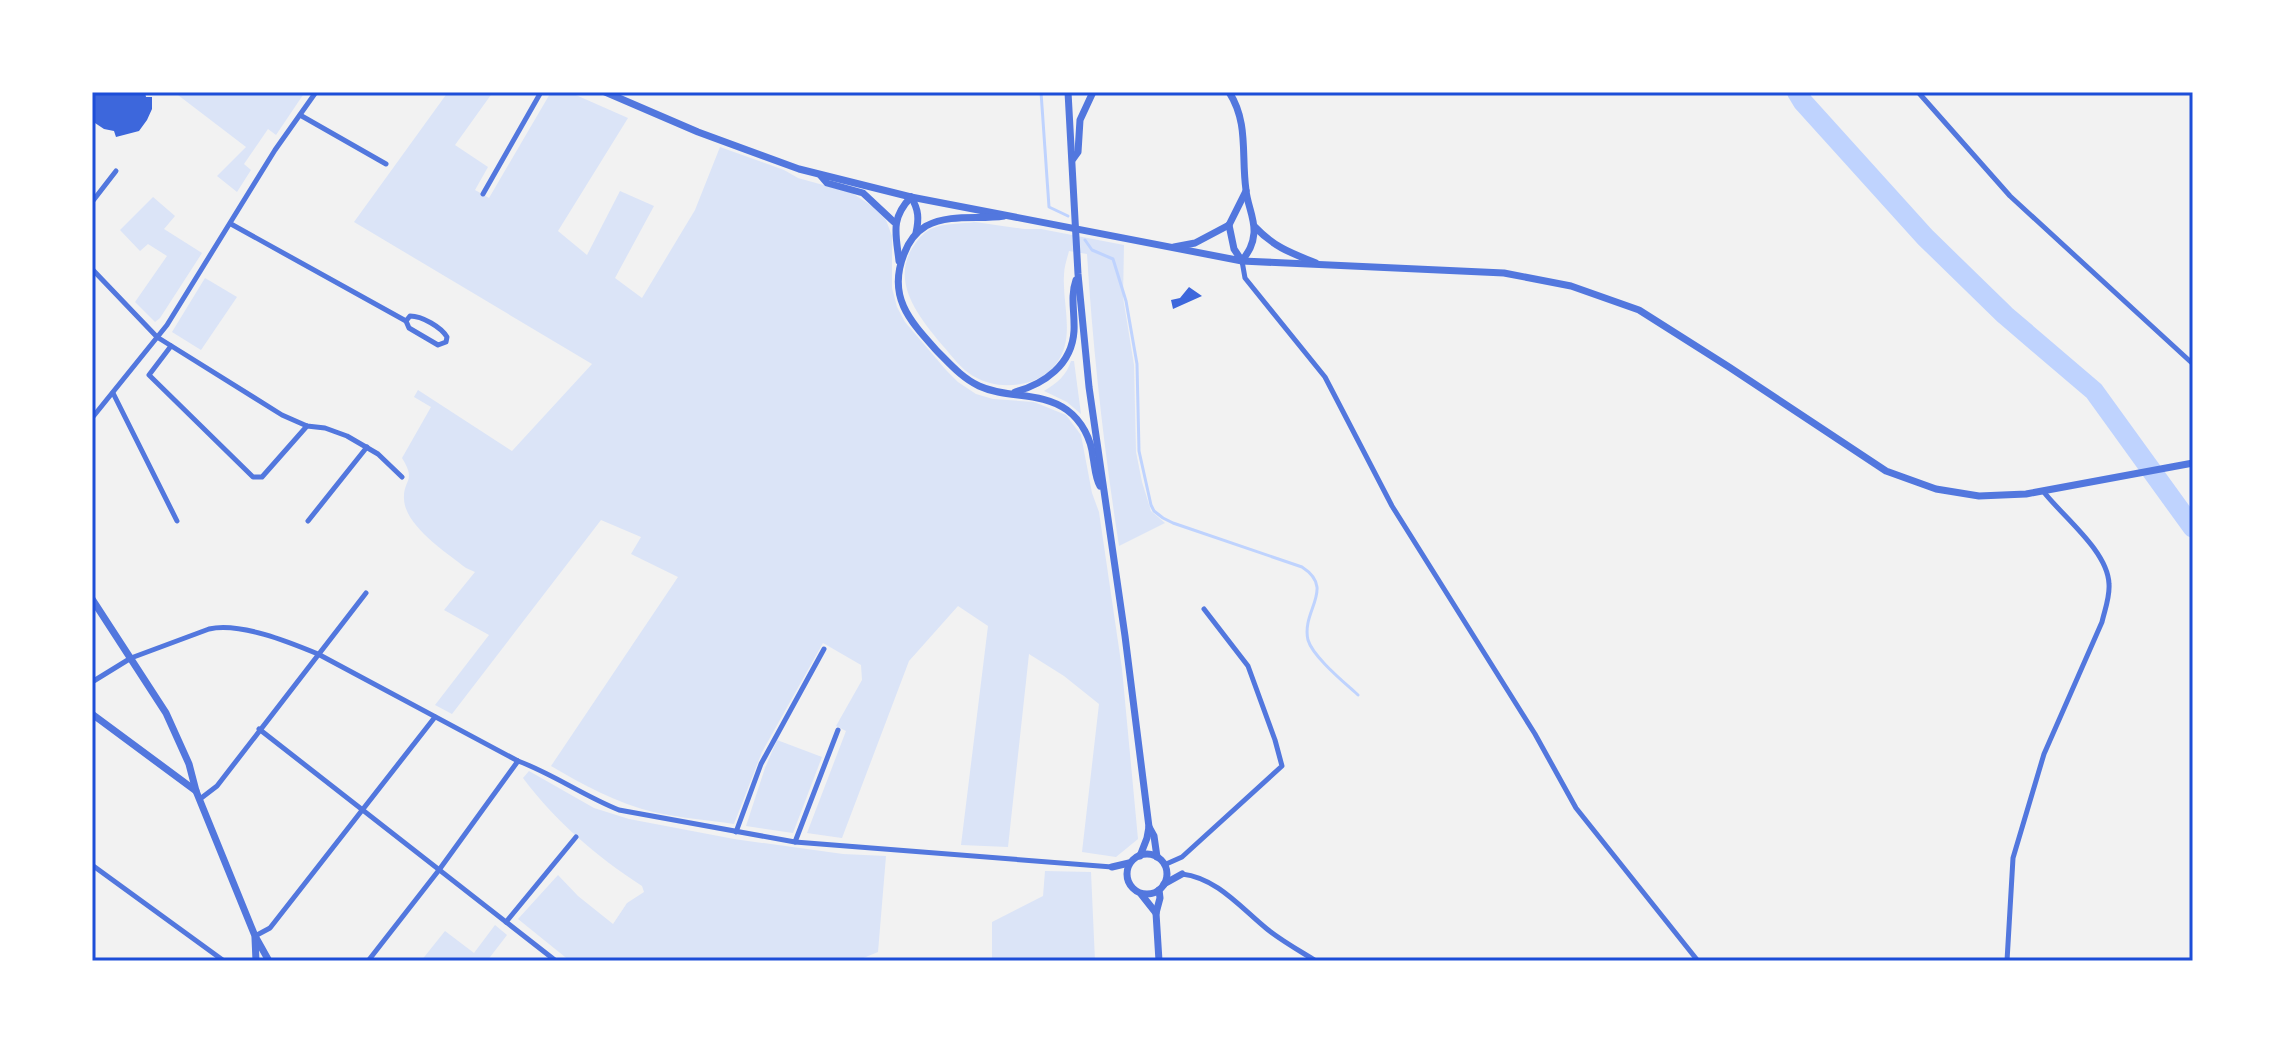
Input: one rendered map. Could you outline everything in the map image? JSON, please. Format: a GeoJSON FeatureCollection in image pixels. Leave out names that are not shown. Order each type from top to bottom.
{"type":"FeatureCollection","features":[{"type":"Feature","properties":{"kind":"street"},"geometry":{"type":"LineString","coordinates":[[92,418],[167,325],[275,150],[316,92]]}},
{"type":"Feature","properties":{"kind":"street"},"geometry":{"type":"LineString","coordinates":[[483,194],[541,92]]}},
{"type":"Feature","properties":{"kind":"street"},"geometry":{"type":"LineString","coordinates":[[605,92],[699,132],[819,174],[911,197],[1242,261],[1504,273],[1571,286],[1639,310],[1886,471],[1936,489],[1999,496],[2043,491],[2193,463]]}},
{"type":"Feature","properties":{"kind":"street"},"geometry":{"type":"LineString","coordinates":[[1068,92],[1078,274],[1089,387],[1149,827],[1140,856]]}},
{"type":"Feature","properties":{"kind":"street"},"geometry":{"type":"LineString","coordinates":[[1072,161],[1078,152],[1080,120],[1093,92]]}},
{"type":"Feature","properties":{"kind":"street"},"geometry":{"type":"LineString","coordinates":[[1229,92],[1244,130],[1246,191],[1255,227],[1253,245],[1242,261]]}},
{"type":"Feature","properties":{"kind":"street"},"geometry":{"type":"LineString","coordinates":[[1918,92],[2010,196],[2193,364]]}},
{"type":"Feature","properties":{"kind":"street"},"geometry":{"type":"LineString","coordinates":[[300,115],[386,164]]}},
{"type":"Feature","properties":{"kind":"street"},"geometry":{"type":"LineString","coordinates":[[92,202],[116,171]]}},
{"type":"Feature","properties":{"kind":"street"},"geometry":{"type":"LineString","coordinates":[[819,174],[827,183],[863,193],[894,222]]}},
{"type":"Feature","properties":{"kind":"street"},"geometry":{"type":"LineString","coordinates":[[1169,248],[1195,243],[1229,225],[1246,191]]}},
{"type":"Feature","properties":{"kind":"street"},"geometry":{"type":"LineString","coordinates":[[900,264],[894,222],[911,197]]}},
{"type":"Feature","properties":{"kind":"street"},"geometry":{"type":"LineString","coordinates":[[911,197],[919,218],[916,233],[900,264],[898,280],[900,298],[911,322],[964,377],[979,386],[1052,402],[1067,411],[1080,423],[1088,437],[1096,480],[1103,492]]}},
{"type":"Feature","properties":{"kind":"street"},"geometry":{"type":"LineString","coordinates":[[916,233],[927,226],[961,217],[988,219],[1011,215]]}},
{"type":"Feature","properties":{"kind":"street"},"geometry":{"type":"LineString","coordinates":[[231,224],[406,321],[409,328],[438,345],[447,341],[444,332],[416,316],[410,316],[406,321]]}},
{"type":"Feature","properties":{"kind":"street"},"geometry":{"type":"LineString","coordinates":[[1229,225],[1245,278],[1325,377],[1392,506],[1535,734],[1576,808],[1698,961]]}},
{"type":"Feature","properties":{"kind":"street"},"geometry":{"type":"LineString","coordinates":[[1255,227],[1268,242],[1322,266]]}},
{"type":"Feature","properties":{"kind":"street"},"geometry":{"type":"LineString","coordinates":[[92,269],[157,337],[282,415],[307,426],[336,432],[367,447],[402,477]]}},
{"type":"Feature","properties":{"kind":"street"},"geometry":{"type":"LineString","coordinates":[[1011,393],[1047,379],[1068,353],[1074,334],[1072,290],[1078,274]]}},
{"type":"Feature","properties":{"kind":"street"},"geometry":{"type":"LineString","coordinates":[[171,346],[149,375],[253,477],[262,477],[307,426]]}},
{"type":"Feature","properties":{"kind":"street"},"geometry":{"type":"LineString","coordinates":[[113,393],[177,521]]}},
{"type":"Feature","properties":{"kind":"street"},"geometry":{"type":"LineString","coordinates":[[308,521],[367,447]]}},
{"type":"Feature","properties":{"kind":"street"},"geometry":{"type":"LineString","coordinates":[[2007,961],[2013,858],[2044,754],[2102,622],[2110,582],[2106,567],[2093,548],[2043,491]]}},
{"type":"Feature","properties":{"kind":"street"},"geometry":{"type":"LineString","coordinates":[[198,795],[217,786],[366,593]]}},
{"type":"Feature","properties":{"kind":"street"},"geometry":{"type":"LineString","coordinates":[[92,599],[166,713],[266,961]]}},
{"type":"Feature","properties":{"kind":"street"},"geometry":{"type":"LineString","coordinates":[[1165,867],[1182,857],[1282,766],[1248,666],[1204,609]]}},
{"type":"Feature","properties":{"kind":"street"},"geometry":{"type":"LineString","coordinates":[[92,682],[131,658],[221,626],[241,629],[318,654],[518,761],[619,810],[795,842],[1112,867],[1149,854],[1157,857]]}},
{"type":"Feature","properties":{"kind":"street"},"geometry":{"type":"LineString","coordinates":[[736,832],[761,764],[824,649]]}},
{"type":"Feature","properties":{"kind":"street"},"geometry":{"type":"LineString","coordinates":[[92,714],[198,795]]}},
{"type":"Feature","properties":{"kind":"street"},"geometry":{"type":"LineString","coordinates":[[255,936],[270,928],[435,717]]}},
{"type":"Feature","properties":{"kind":"street"},"geometry":{"type":"LineString","coordinates":[[259,729],[556,961]]}},
{"type":"Feature","properties":{"kind":"street"},"geometry":{"type":"LineString","coordinates":[[795,842],[838,730]]}},
{"type":"Feature","properties":{"kind":"street"},"geometry":{"type":"LineString","coordinates":[[368,961],[518,761]]}},
{"type":"Feature","properties":{"kind":"street"},"geometry":{"type":"LineString","coordinates":[[1149,827],[1154,836],[1157,857],[1165,867],[1215,885],[1270,931],[1316,961]]}},
{"type":"Feature","properties":{"kind":"street"},"geometry":{"type":"LineString","coordinates":[[506,922],[576,837]]}},
{"type":"Feature","properties":{"kind":"street"},"geometry":{"type":"LineString","coordinates":[[1127,879],[1131,862]]}},
{"type":"Feature","properties":{"kind":"street"},"geometry":{"type":"LineString","coordinates":[[92,865],[224,961]]}},
{"type":"Feature","properties":{"kind":"street"},"geometry":{"type":"LineString","coordinates":[[1112,867],[1127,879],[1156,913]]}},
{"type":"Feature","properties":{"kind":"street"},"geometry":{"type":"LineString","coordinates":[[1159,961],[1156,913],[1165,867]]}},
{"type":"Feature","properties":{"kind":"street"},"geometry":{"type":"LineString","coordinates":[[1141,894],[1154,893],[1182,874]]}},
{"type":"Feature","properties":{"kind":"street"},"geometry":{"type":"LineString","coordinates":[[255,936],[256,961]]}},
{"type":"Feature","properties":{"kind":"shaded area"},"geometry":{"type":"Polygon","coordinates":[[[174,92],[305,92],[276,135],[268,129],[244,164],[251,170],[237,192],[217,176],[246,147],[174,92]]]}},
{"type":"Feature","properties":{"kind":"shaded area"},"geometry":{"type":"Polygon","coordinates":[[[448,92],[493,92],[455,145],[488,167],[475,190],[489,198],[551,92],[569,92],[628,118],[558,231],[587,255],[620,191],[654,206],[615,278],[642,298],[695,210],[720,147],[798,178],[852,193],[875,208],[886,220],[892,236],[892,288],[897,307],[905,322],[946,370],[976,394],[993,399],[1034,402],[1066,415],[1081,435],[1092,493],[1099,512],[1122,669],[1138,839],[1116,857],[1082,852],[1099,704],[1064,676],[1029,654],[1008,847],[961,845],[988,626],[958,606],[909,661],[842,838],[807,833],[846,731],[836,726],[862,680],[861,665],[823,643],[762,752],[734,824],[673,816],[626,804],[551,766],[678,577],[631,554],[641,537],[601,520],[452,714],[435,705],[489,635],[444,610],[475,572],[428,538],[406,509],[404,492],[409,476],[402,458],[431,407],[414,397],[418,390],[512,451],[592,364],[354,222],[448,92]]]}},
{"type":"Feature","properties":{"kind":"shaded area"},"geometry":{"type":"Polygon","coordinates":[[[153,197],[175,216],[164,229],[202,253],[155,322],[135,302],[167,256],[148,244],[140,251],[120,230],[153,197]]]}},
{"type":"Feature","properties":{"kind":"shaded area"},"geometry":{"type":"Polygon","coordinates":[[[975,222],[1041,229],[1124,245],[1123,297],[1134,365],[1136,452],[1151,511],[1165,523],[1119,546],[1092,327],[1087,254],[1069,251],[1066,263],[1067,332],[1062,354],[1050,371],[1030,382],[999,385],[973,376],[953,358],[917,311],[906,285],[905,272],[915,244],[933,228],[975,222]]]}},
{"type":"Feature","properties":{"kind":"shaded area"},"geometry":{"type":"Polygon","coordinates":[[[205,278],[237,297],[201,350],[172,332],[205,278]]]}},
{"type":"Feature","properties":{"kind":"shaded area"},"geometry":{"type":"Polygon","coordinates":[[[1074,361],[1081,414],[1067,402],[1044,391],[1060,379],[1074,361]]]}},
{"type":"Feature","properties":{"kind":"shaded area"},"geometry":{"type":"Polygon","coordinates":[[[777,740],[822,757],[793,833],[746,826],[777,740]]]}},
{"type":"Feature","properties":{"kind":"shaded area"},"geometry":{"type":"Polygon","coordinates":[[[529,771],[594,808],[629,819],[734,839],[843,854],[886,856],[878,952],[856,961],[570,961],[518,919],[558,875],[613,924],[627,903],[644,892],[642,886],[563,824],[523,778],[529,771]]]}},
{"type":"Feature","properties":{"kind":"shaded area"},"geometry":{"type":"Polygon","coordinates":[[[1045,871],[1091,872],[1095,961],[992,961],[992,922],[1043,896],[1045,871]]]}},
{"type":"Feature","properties":{"kind":"shaded area"},"geometry":{"type":"Polygon","coordinates":[[[495,925],[507,935],[487,961],[421,961],[445,931],[474,953],[495,925]]]}},
{"type":"Feature","properties":{"kind":"building"},"geometry":{"type":"Polygon","coordinates":[[[92,92],[145,92],[146,97],[152,97],[152,109],[139,131],[116,137],[114,131],[92,121],[92,92]]]}},
{"type":"Feature","properties":{"kind":"building"},"geometry":{"type":"Polygon","coordinates":[[[1189,287],[1202,296],[1173,309],[1171,300],[1180,298],[1189,287]]]}},
{"type":"Feature","properties":{"kind":"waterway"},"geometry":{"type":"LineString","coordinates":[[1041,92],[1049,207],[1068,216]]}},
{"type":"Feature","properties":{"kind":"waterway"},"geometry":{"type":"LineString","coordinates":[[1797,92],[1925,237],[2005,315],[2094,391],[2193,528]]}},
{"type":"Feature","properties":{"kind":"waterway"},"geometry":{"type":"LineString","coordinates":[[1085,240],[1092,250],[1113,259],[1126,301],[1137,364],[1139,451],[1154,511],[1173,523],[1302,567],[1312,575],[1317,592],[1307,629],[1308,640],[1323,662],[1358,695]]}}]}
